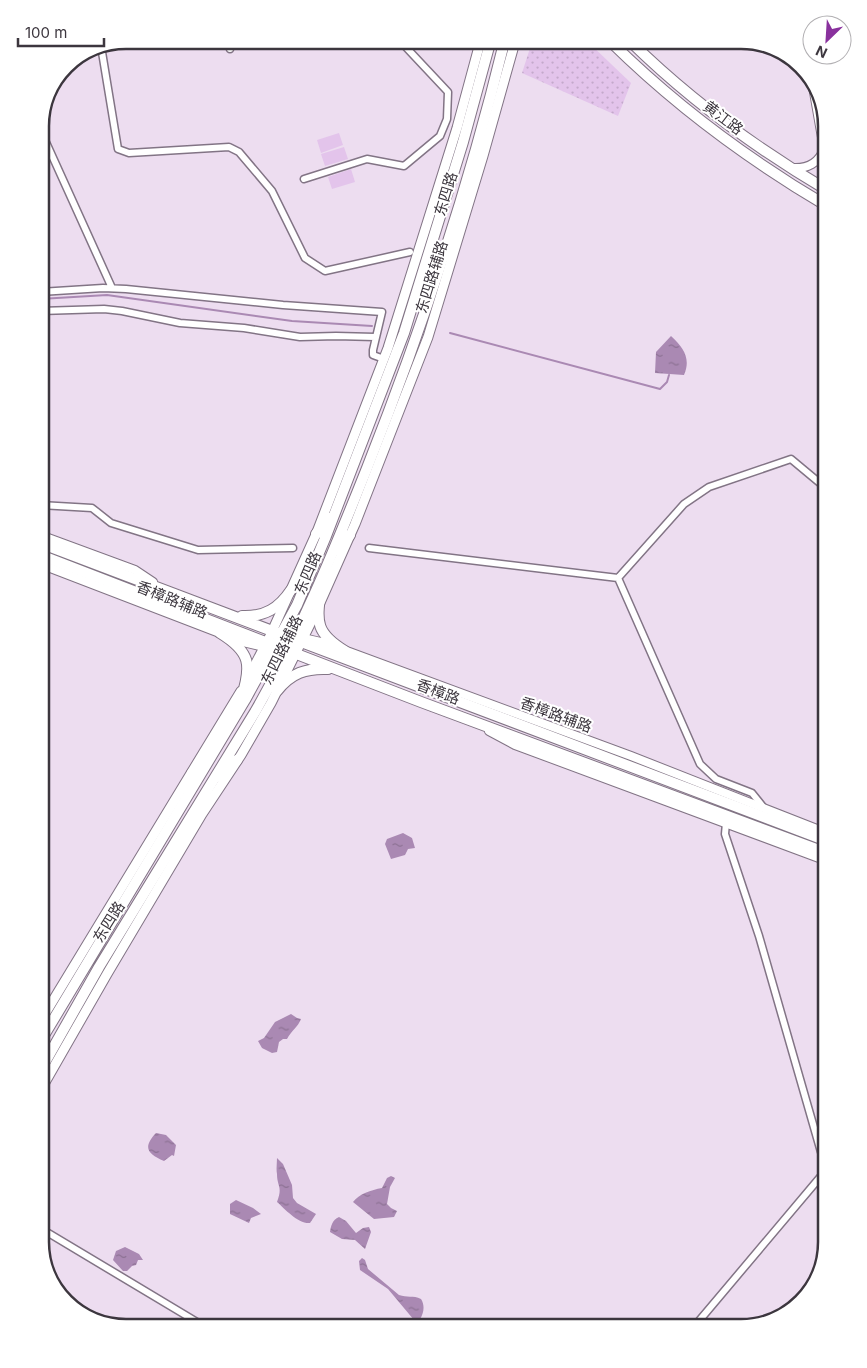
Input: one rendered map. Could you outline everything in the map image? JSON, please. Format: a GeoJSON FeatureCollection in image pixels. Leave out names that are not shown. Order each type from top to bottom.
{"type":"FeatureCollection","features":[{"type":"Feature","properties":{"kind":"main road","name":"东四路辅路"},"geometry":{"type":"LineString","coordinates":[[279,633],[291,590],[316,534],[384,359],[452,146],[478,49]]}},
{"type":"Feature","properties":{"kind":"main road","name":"东四路"},"geometry":{"type":"LineString","coordinates":[[49,1027],[235,718],[270,646],[279,633],[316,562],[334,511],[385,384],[416,295],[474,107],[488,49]]}},
{"type":"Feature","properties":{"kind":"main road","name":"东四路"},"geometry":{"type":"LineString","coordinates":[[49,1054],[99,967],[299,639],[382,430],[422,323],[479,138],[502,49]]}},
{"type":"Feature","properties":{"kind":"main road","name":"东四路辅路"},"geometry":{"type":"LineString","coordinates":[[299,639],[319,606],[350,535],[428,338],[488,140],[513,49]]}},
{"type":"Feature","properties":{"kind":"main road","name":"黄江路"},"geometry":{"type":"LineString","coordinates":[[619,49],[653,81],[708,126],[773,172],[818,200]]}},
{"type":"Feature","properties":{"kind":"main road","name":"黄江路"},"geometry":{"type":"LineString","coordinates":[[638,49],[673,82],[710,113],[763,151],[818,185]]}},
{"type":"Feature","properties":{"kind":"main road"},"geometry":{"type":"LineString","coordinates":[[316,534],[334,511]]}},
{"type":"Feature","properties":{"kind":"main road"},"geometry":{"type":"LineString","coordinates":[[330,559],[350,535]]}},
{"type":"Feature","properties":{"kind":"main road","name":"香樟路"},"geometry":{"type":"LineString","coordinates":[[49,546],[818,835]]}},
{"type":"Feature","properties":{"kind":"main road","name":"香樟路"},"geometry":{"type":"LineString","coordinates":[[49,565],[291,652],[818,849]]}},
{"type":"Feature","properties":{"kind":"main road"},"geometry":{"type":"LineString","coordinates":[[324,574],[318,618],[323,632],[332,642],[345,650]]}},
{"type":"Feature","properties":{"kind":"main road"},"geometry":{"type":"LineString","coordinates":[[227,613],[247,616],[261,615],[280,605],[291,590]]}},
{"type":"Feature","properties":{"kind":"main road"},"geometry":{"type":"LineString","coordinates":[[220,634],[236,644],[245,656],[248,668],[235,718]]}},
{"type":"Feature","properties":{"kind":"main road","name":"东四路辅路"},"geometry":{"type":"LineString","coordinates":[[49,1007],[246,681],[270,646]]}},
{"type":"Feature","properties":{"kind":"main road","name":"东四路辅路"},"geometry":{"type":"LineString","coordinates":[[49,1075],[202,814],[278,691],[291,652]]}},
{"type":"Feature","properties":{"kind":"main road"},"geometry":{"type":"LineString","coordinates":[[278,691],[289,678],[301,672],[314,669],[338,670]]}},
{"type":"Feature","properties":{"kind":"main road"},"geometry":{"type":"LineString","coordinates":[[192,772],[218,747]]}},
{"type":"Feature","properties":{"kind":"main road"},"geometry":{"type":"LineString","coordinates":[[210,786],[237,760]]}},
{"type":"Feature","properties":{"kind":"main road"},"geometry":{"type":"LineString","coordinates":[[797,821],[818,833]]}},
{"type":"Feature","properties":{"kind":"street"},"geometry":{"type":"LineString","coordinates":[[304,179],[367,159],[404,166],[440,136],[446,119],[448,92],[407,49]]}},
{"type":"Feature","properties":{"kind":"street"},"geometry":{"type":"LineString","coordinates":[[102,53],[118,148],[129,153],[229,147],[239,152],[272,191],[306,258],[325,271],[410,252]]}},
{"type":"Feature","properties":{"kind":"street"},"geometry":{"type":"LineString","coordinates":[[49,149],[112,288]]}},
{"type":"Feature","properties":{"kind":"street"},"geometry":{"type":"LineString","coordinates":[[789,167],[810,166],[818,159]]}},
{"type":"Feature","properties":{"kind":"street"},"geometry":{"type":"LineString","coordinates":[[49,292],[112,288],[382,312],[375,337],[373,355],[384,359]]}},
{"type":"Feature","properties":{"kind":"street"},"geometry":{"type":"LineString","coordinates":[[49,311],[104,308],[180,323],[244,328],[300,337],[375,337]]}},
{"type":"Feature","properties":{"kind":"street"},"geometry":{"type":"LineString","coordinates":[[618,578],[684,504],[709,487],[791,459],[818,482]]}},
{"type":"Feature","properties":{"kind":"street"},"geometry":{"type":"LineString","coordinates":[[49,506],[92,508],[112,522],[198,550],[293,548]]}},
{"type":"Feature","properties":{"kind":"street","name":"香樟路"},"geometry":{"type":"LineString","coordinates":[[49,538],[135,570],[161,588]]}},
{"type":"Feature","properties":{"kind":"street"},"geometry":{"type":"LineString","coordinates":[[369,548],[618,578]]}},
{"type":"Feature","properties":{"kind":"street","name":"香樟路辅路"},"geometry":{"type":"LineString","coordinates":[[49,565],[220,634],[242,642],[270,646]]}},
{"type":"Feature","properties":{"kind":"street"},"geometry":{"type":"LineString","coordinates":[[618,578],[700,764],[716,779],[752,793],[764,808]]}},
{"type":"Feature","properties":{"kind":"street","name":"香樟路辅路"},"geometry":{"type":"LineString","coordinates":[[299,639],[325,643],[345,650],[640,760],[797,821]]}},
{"type":"Feature","properties":{"kind":"street"},"geometry":{"type":"LineString","coordinates":[[472,721],[516,745],[818,858]]}},
{"type":"Feature","properties":{"kind":"street"},"geometry":{"type":"LineString","coordinates":[[726,823],[725,834],[759,936],[818,1142]]}},
{"type":"Feature","properties":{"kind":"street"},"geometry":{"type":"LineString","coordinates":[[702,1319],[818,1180]]}},
{"type":"Feature","properties":{"kind":"street"},"geometry":{"type":"LineString","coordinates":[[49,1233],[192,1319]]}},
{"type":"Feature","properties":{"kind":"shaded area"},"geometry":{"type":"Polygon","coordinates":[[[530,49],[595,49],[631,83],[618,116],[522,73],[530,49]]]}},
{"type":"Feature","properties":{"kind":"shaded area"},"geometry":{"type":"Polygon","coordinates":[[[339,133],[343,145],[321,153],[317,140],[339,133]]]}},
{"type":"Feature","properties":{"kind":"shaded area"},"geometry":{"type":"Polygon","coordinates":[[[344,147],[348,159],[325,166],[321,154],[344,147]]]}},
{"type":"Feature","properties":{"kind":"shaded area"},"geometry":{"type":"Polygon","coordinates":[[[351,169],[355,182],[332,189],[328,177],[351,169]]]}},
{"type":"Feature","properties":{"kind":"water"},"geometry":{"type":"Polygon","coordinates":[[[671,336],[685,354],[687,364],[684,375],[655,373],[656,352],[671,336]]]}},
{"type":"Feature","properties":{"kind":"water"},"geometry":{"type":"Polygon","coordinates":[[[403,833],[412,838],[415,848],[408,849],[405,855],[391,859],[385,844],[387,839],[403,833]]]}},
{"type":"Feature","properties":{"kind":"water"},"geometry":{"type":"Polygon","coordinates":[[[291,1014],[301,1019],[287,1039],[279,1042],[277,1052],[272,1053],[262,1048],[258,1041],[264,1038],[275,1022],[291,1014]]]}},
{"type":"Feature","properties":{"kind":"water"},"geometry":{"type":"Polygon","coordinates":[[[156,1133],[166,1135],[176,1145],[174,1156],[172,1155],[164,1161],[151,1153],[148,1147],[149,1143],[156,1133]]]}},
{"type":"Feature","properties":{"kind":"water"},"geometry":{"type":"Polygon","coordinates":[[[277,1158],[283,1164],[292,1185],[293,1198],[297,1203],[316,1214],[310,1223],[296,1219],[277,1202],[280,1190],[277,1178],[277,1158]]]}},
{"type":"Feature","properties":{"kind":"water"},"geometry":{"type":"Polygon","coordinates":[[[391,1176],[395,1178],[390,1187],[387,1204],[397,1211],[394,1217],[374,1219],[353,1202],[366,1193],[382,1188],[387,1178],[391,1176]]]}},
{"type":"Feature","properties":{"kind":"water"},"geometry":{"type":"Polygon","coordinates":[[[236,1200],[261,1214],[251,1218],[249,1223],[230,1214],[230,1204],[236,1200]]]}},
{"type":"Feature","properties":{"kind":"water"},"geometry":{"type":"Polygon","coordinates":[[[339,1217],[346,1221],[356,1233],[363,1228],[369,1227],[371,1232],[365,1249],[355,1240],[342,1239],[330,1232],[333,1221],[339,1217]]]}},
{"type":"Feature","properties":{"kind":"water"},"geometry":{"type":"Polygon","coordinates":[[[125,1247],[139,1254],[143,1260],[138,1260],[136,1265],[127,1271],[123,1271],[113,1260],[116,1251],[125,1247]]]}},
{"type":"Feature","properties":{"kind":"water"},"geometry":{"type":"Polygon","coordinates":[[[362,1258],[365,1260],[368,1269],[399,1295],[421,1299],[423,1309],[420,1319],[413,1319],[388,1289],[360,1270],[359,1261],[362,1258]]]}},
{"type":"Feature","properties":{"kind":"waterway"},"geometry":{"type":"LineString","coordinates":[[49,298],[107,295],[292,321],[372,326]]}},
{"type":"Feature","properties":{"kind":"waterway"},"geometry":{"type":"LineString","coordinates":[[450,333],[660,389],[667,382],[669,375]]}}]}
